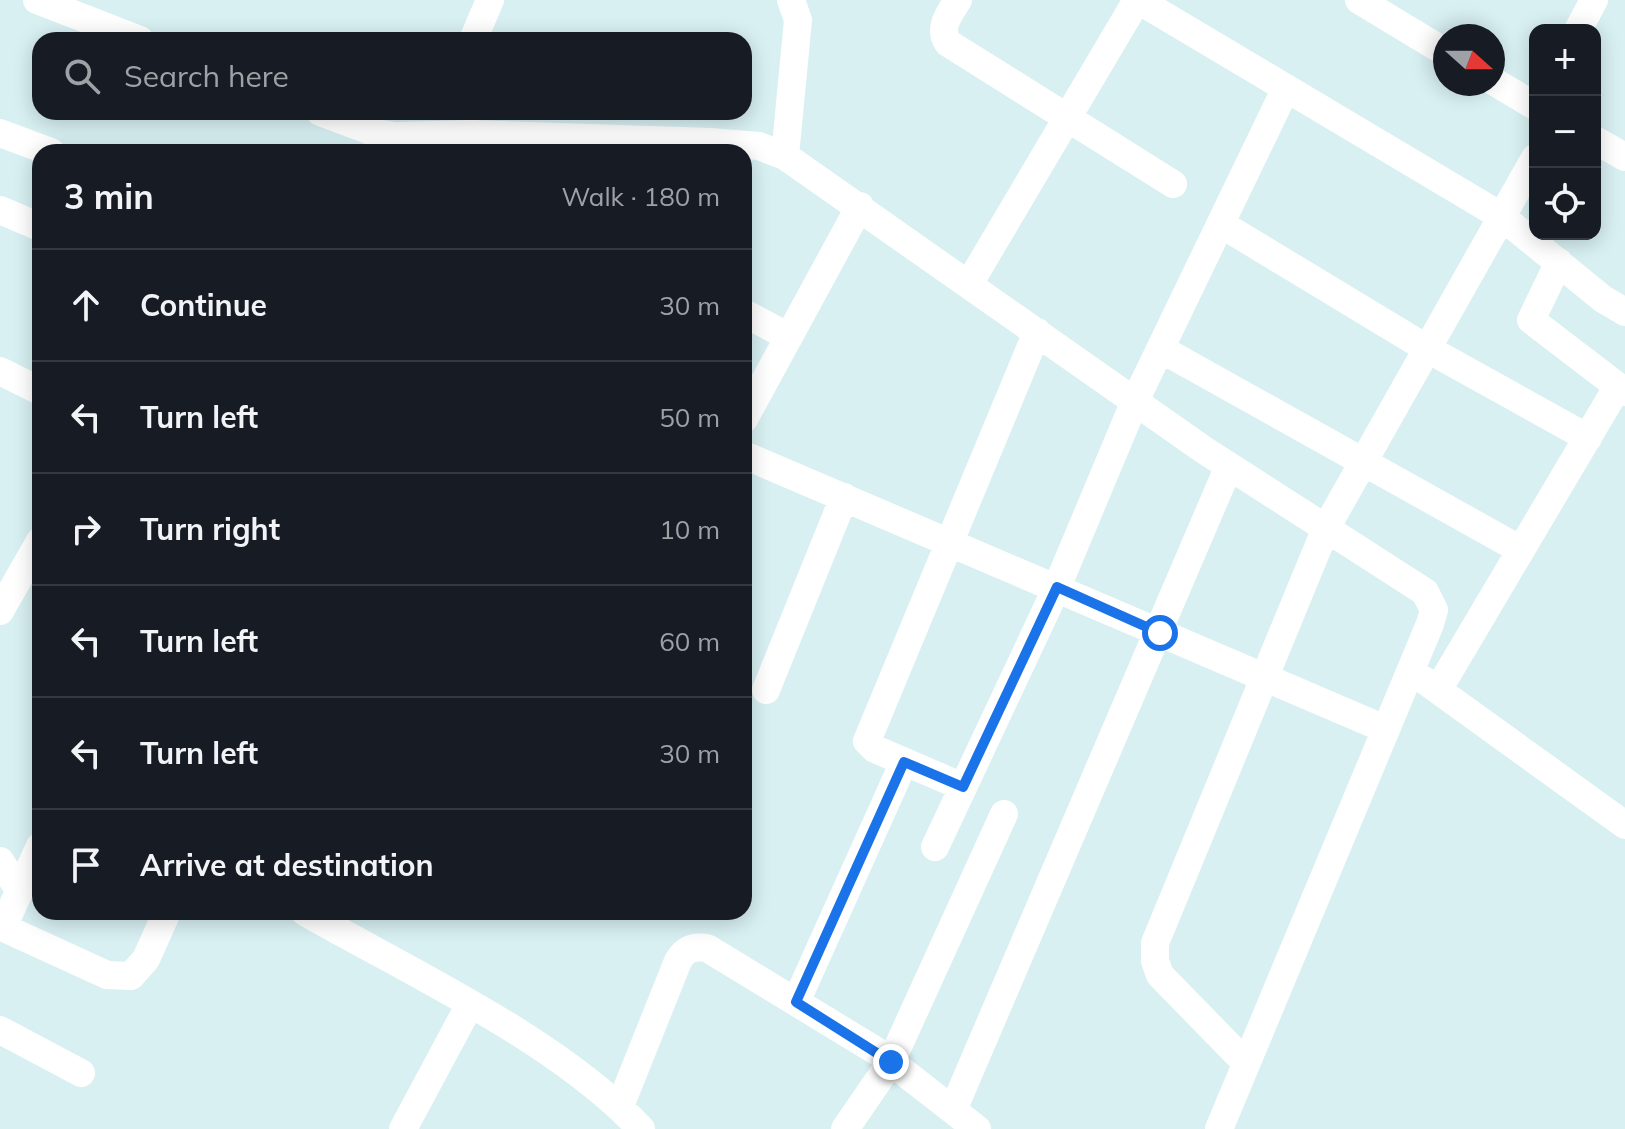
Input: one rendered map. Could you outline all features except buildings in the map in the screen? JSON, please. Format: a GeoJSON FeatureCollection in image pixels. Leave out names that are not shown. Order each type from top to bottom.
{"type":"FeatureCollection","features":[{"type":"Feature","properties":{"kind":"street"},"geometry":{"type":"LineString","coordinates":[[37,0],[119,32]]}},
{"type":"Feature","properties":{"kind":"street"},"geometry":{"type":"LineString","coordinates":[[476,32],[490,0]]}},
{"type":"Feature","properties":{"kind":"street"},"geometry":{"type":"LineString","coordinates":[[785,156],[798,20],[791,0]]}},
{"type":"Feature","properties":{"kind":"street"},"geometry":{"type":"LineString","coordinates":[[958,0],[944,27],[943,35],[948,43],[1173,184]]}},
{"type":"Feature","properties":{"kind":"street"},"geometry":{"type":"LineString","coordinates":[[969,284],[1137,0],[1501,216],[1603,299],[1625,312]]}},
{"type":"Feature","properties":{"kind":"street"},"geometry":{"type":"LineString","coordinates":[[1359,0],[1433,45]]}},
{"type":"Feature","properties":{"kind":"street"},"geometry":{"type":"LineString","coordinates":[[1581,24],[1594,0]]}},
{"type":"Feature","properties":{"kind":"street"},"geometry":{"type":"LineString","coordinates":[[935,847],[1057,587],[1135,401],[1286,88]]}},
{"type":"Feature","properties":{"kind":"street"},"geometry":{"type":"LineString","coordinates":[[1505,88],[1529,102]]}},
{"type":"Feature","properties":{"kind":"street"},"geometry":{"type":"LineString","coordinates":[[334,120],[372,142],[435,133],[734,144]]}},
{"type":"Feature","properties":{"kind":"street"},"geometry":{"type":"LineString","coordinates":[[0,133],[32,145]]}},
{"type":"Feature","properties":{"kind":"street"},"geometry":{"type":"LineString","coordinates":[[1601,143],[1625,157]]}},
{"type":"Feature","properties":{"kind":"street"},"geometry":{"type":"LineString","coordinates":[[752,145],[785,156],[860,206],[1229,466],[1432,600],[1434,610],[1410,670],[1219,1129]]}},
{"type":"Feature","properties":{"kind":"street"},"geometry":{"type":"LineString","coordinates":[[1245,1062],[1160,975],[1155,961],[1155,943],[1326,528],[1529,168]]}},
{"type":"Feature","properties":{"kind":"street"},"geometry":{"type":"LineString","coordinates":[[752,404],[860,206]]}},
{"type":"Feature","properties":{"kind":"street"},"geometry":{"type":"LineString","coordinates":[[0,210],[32,224]]}},
{"type":"Feature","properties":{"kind":"street"},"geometry":{"type":"LineString","coordinates":[[1221,224],[1426,348],[1588,438]]}},
{"type":"Feature","properties":{"kind":"street"},"geometry":{"type":"LineString","coordinates":[[1438,690],[1588,438],[1622,389],[1531,320],[1559,262]]}},
{"type":"Feature","properties":{"kind":"street"},"geometry":{"type":"LineString","coordinates":[[752,317],[789,337]]}},
{"type":"Feature","properties":{"kind":"street"},"geometry":{"type":"LineString","coordinates":[[963,787],[870,746],[870,729],[1037,332]]}},
{"type":"Feature","properties":{"kind":"street"},"geometry":{"type":"LineString","coordinates":[[1161,349],[1521,550]]}},
{"type":"Feature","properties":{"kind":"street"},"geometry":{"type":"LineString","coordinates":[[0,371],[32,387]]}},
{"type":"Feature","properties":{"kind":"street"},"geometry":{"type":"LineString","coordinates":[[752,458],[1385,729]]}},
{"type":"Feature","properties":{"kind":"street"},"geometry":{"type":"LineString","coordinates":[[953,1110],[1229,466]]}},
{"type":"Feature","properties":{"kind":"street"},"geometry":{"type":"LineString","coordinates":[[766,690],[844,497]]}},
{"type":"Feature","properties":{"kind":"street"},"geometry":{"type":"LineString","coordinates":[[0,611],[32,555]]}},
{"type":"Feature","properties":{"kind":"street"},"geometry":{"type":"LineString","coordinates":[[1410,670],[1625,825]]}},
{"type":"Feature","properties":{"kind":"street"},"geometry":{"type":"LineString","coordinates":[[796,1002],[904,762]]}},
{"type":"Feature","properties":{"kind":"street"},"geometry":{"type":"LineString","coordinates":[[845,1129],[891,1062],[1004,814]]}},
{"type":"Feature","properties":{"kind":"street"},"geometry":{"type":"LineString","coordinates":[[0,861],[20,891]]}},
{"type":"Feature","properties":{"kind":"street"},"geometry":{"type":"LineString","coordinates":[[32,864],[2,927],[107,975],[131,976],[146,959],[163,920]]}},
{"type":"Feature","properties":{"kind":"street"},"geometry":{"type":"LineString","coordinates":[[319,920],[469,1006],[599,1087],[641,1129]]}},
{"type":"Feature","properties":{"kind":"street"},"geometry":{"type":"LineString","coordinates":[[620,1106],[683,952],[696,946],[707,948],[891,1062],[977,1129]]}},
{"type":"Feature","properties":{"kind":"street"},"geometry":{"type":"LineString","coordinates":[[403,1129],[469,1006]]}},
{"type":"Feature","properties":{"kind":"street"},"geometry":{"type":"LineString","coordinates":[[0,1030],[81,1073]]}},
{"type":"Feature","properties":{"kind":"route"},"geometry":{"type":"LineString","coordinates":[[891,1062],[796,1002],[904,762],[963,787],[1057,587],[1160,633]]}}]}
